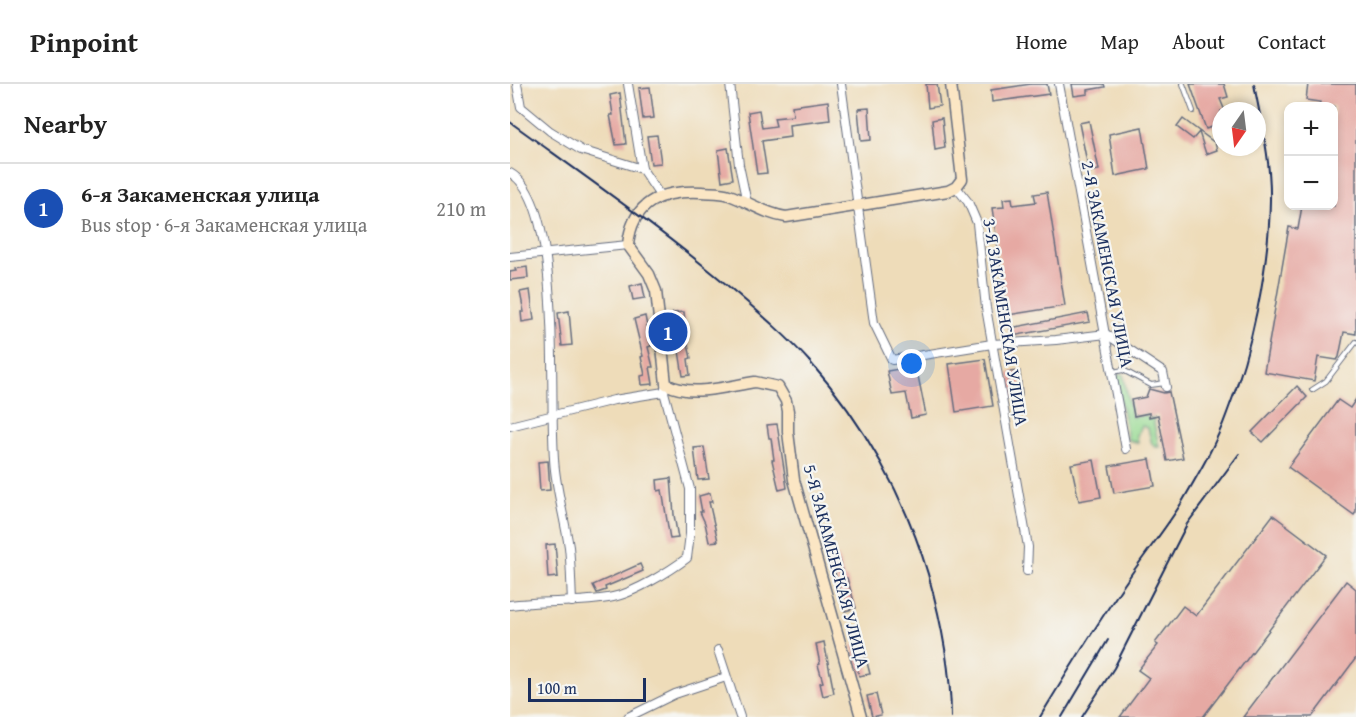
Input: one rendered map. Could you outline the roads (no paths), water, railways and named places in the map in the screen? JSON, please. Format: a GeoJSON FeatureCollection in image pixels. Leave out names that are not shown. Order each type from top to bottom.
{"type":"FeatureCollection","features":[{"type":"Feature","properties":{"kind":"street"},"geometry":{"type":"LineString","coordinates":[[517,84],[520,107],[550,131],[581,150],[642,169]]}},
{"type":"Feature","properties":{"kind":"street"},"geometry":{"type":"LineString","coordinates":[[628,84],[642,169],[661,197]]}},
{"type":"Feature","properties":{"kind":"street"},"geometry":{"type":"LineString","coordinates":[[730,84],[739,165],[747,203]]}},
{"type":"Feature","properties":{"kind":"street"},"geometry":{"type":"LineString","coordinates":[[841,84],[874,323],[892,360],[992,344],[1106,334],[1163,372],[1166,385]]}},
{"type":"Feature","properties":{"kind":"street"},"geometry":{"type":"LineString","coordinates":[[510,605],[615,597],[668,573],[687,558],[690,534],[690,489],[665,388],[656,291],[649,274],[628,245],[635,219],[651,200],[680,191],[727,194],[771,215],[786,217],[948,191],[956,187],[962,179],[951,84]]}},
{"type":"Feature","properties":{"kind":"street","name":"2-Я ЗАКАМЕНСКАЯ УЛИЦА"},"geometry":{"type":"LineString","coordinates":[[1059,84],[1126,449]]}},
{"type":"Feature","properties":{"kind":"street"},"geometry":{"type":"LineString","coordinates":[[510,173],[530,193],[546,254],[551,320],[551,416],[555,469],[569,547],[572,602]]}},
{"type":"Feature","properties":{"kind":"street","name":"3-Я ЗАКАМЕНСКАЯ УЛИЦА"},"geometry":{"type":"LineString","coordinates":[[956,187],[968,202],[977,223],[986,308],[1028,547],[1027,571]]}},
{"type":"Feature","properties":{"kind":"street"},"geometry":{"type":"LineString","coordinates":[[510,257],[628,245]]}},
{"type":"Feature","properties":{"kind":"street","name":"5-Я ЗАКАМЕНСКАЯ УЛИЦА"},"geometry":{"type":"LineString","coordinates":[[665,388],[687,390],[755,382],[778,387],[786,401],[788,411],[788,432],[794,480],[861,717]]}},
{"type":"Feature","properties":{"kind":"street"},"geometry":{"type":"LineString","coordinates":[[510,426],[665,388]]}},
{"type":"Feature","properties":{"kind":"street"},"geometry":{"type":"LineString","coordinates":[[718,650],[740,717]]}},
{"type":"Feature","properties":{"kind":"street"},"geometry":{"type":"LineString","coordinates":[[628,717],[675,694],[726,677]]}},
{"type":"Feature","properties":{"kind":"lane"},"geometry":{"type":"LineString","coordinates":[[1183,84],[1193,111]]}},
{"type":"Feature","properties":{"kind":"lane"},"geometry":{"type":"LineString","coordinates":[[1312,390],[1326,381],[1356,342]]}},
{"type":"Feature","properties":{"kind":"lane"},"geometry":{"type":"LineString","coordinates":[[1123,370],[1130,349]]}},
{"type":"Feature","properties":{"kind":"lane"},"geometry":{"type":"LineString","coordinates":[[1113,372],[1123,370],[1151,385],[1166,385]]}},
{"type":"Feature","properties":{"kind":"railway"},"geometry":{"type":"LineString","coordinates":[[1040,717],[1136,567],[1182,502],[1223,425],[1236,389],[1258,308],[1269,226],[1269,171],[1254,84]]}},
{"type":"Feature","properties":{"kind":"railway"},"geometry":{"type":"LineString","coordinates":[[510,122],[647,222],[727,285],[770,322],[830,385],[881,462],[919,545],[941,627],[947,663],[951,717]]}},
{"type":"Feature","properties":{"kind":"railway"},"geometry":{"type":"LineString","coordinates":[[1082,717],[1114,668],[1187,524],[1239,454]]}},
{"type":"Feature","properties":{"kind":"railway"},"geometry":{"type":"LineString","coordinates":[[1062,717],[1108,640]]}},
{"type":"Feature","properties":{"kind":"place","name":"6-я Закаменская улица"},"geometry":{"type":"Point","coordinates":[668,332]}}]}
